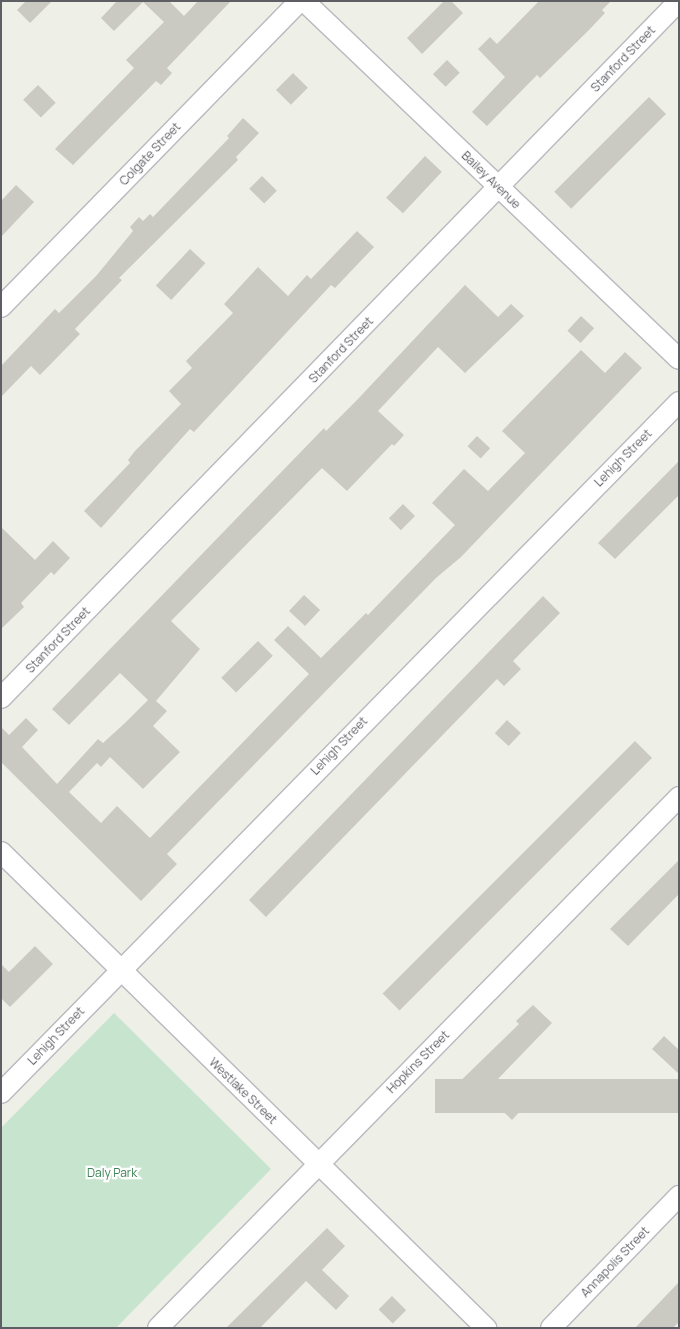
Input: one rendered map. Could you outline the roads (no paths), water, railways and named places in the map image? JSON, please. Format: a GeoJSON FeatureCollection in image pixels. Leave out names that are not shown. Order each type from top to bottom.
{"type":"FeatureCollection","features":[{"type":"Feature","properties":{"kind":"street","name":"Colgate Street"},"geometry":{"type":"LineString","coordinates":[[1,307],[300,1]]}},
{"type":"Feature","properties":{"kind":"street","name":"Bailey Avenue"},"geometry":{"type":"LineString","coordinates":[[304,1],[679,359]]}},
{"type":"Feature","properties":{"kind":"street","name":"Stanford Street"},"geometry":{"type":"LineString","coordinates":[[1,698],[679,1]]}},
{"type":"Feature","properties":{"kind":"street","name":"Lehigh Street"},"geometry":{"type":"LineString","coordinates":[[1,1093],[679,402]]}},
{"type":"Feature","properties":{"kind":"street","name":"Hopkins Street"},"geometry":{"type":"LineString","coordinates":[[158,1328],[679,797]]}},
{"type":"Feature","properties":{"kind":"street","name":"Westlake Street"},"geometry":{"type":"LineString","coordinates":[[1,852],[120,971],[486,1328]]}},
{"type":"Feature","properties":{"kind":"street","name":"Annapolis Street"},"geometry":{"type":"LineString","coordinates":[[551,1328],[679,1196]]}},
{"type":"Feature","properties":{"kind":"park label","name":"Daly Park"},"geometry":{"type":"Point","coordinates":[112,1173]}}]}
